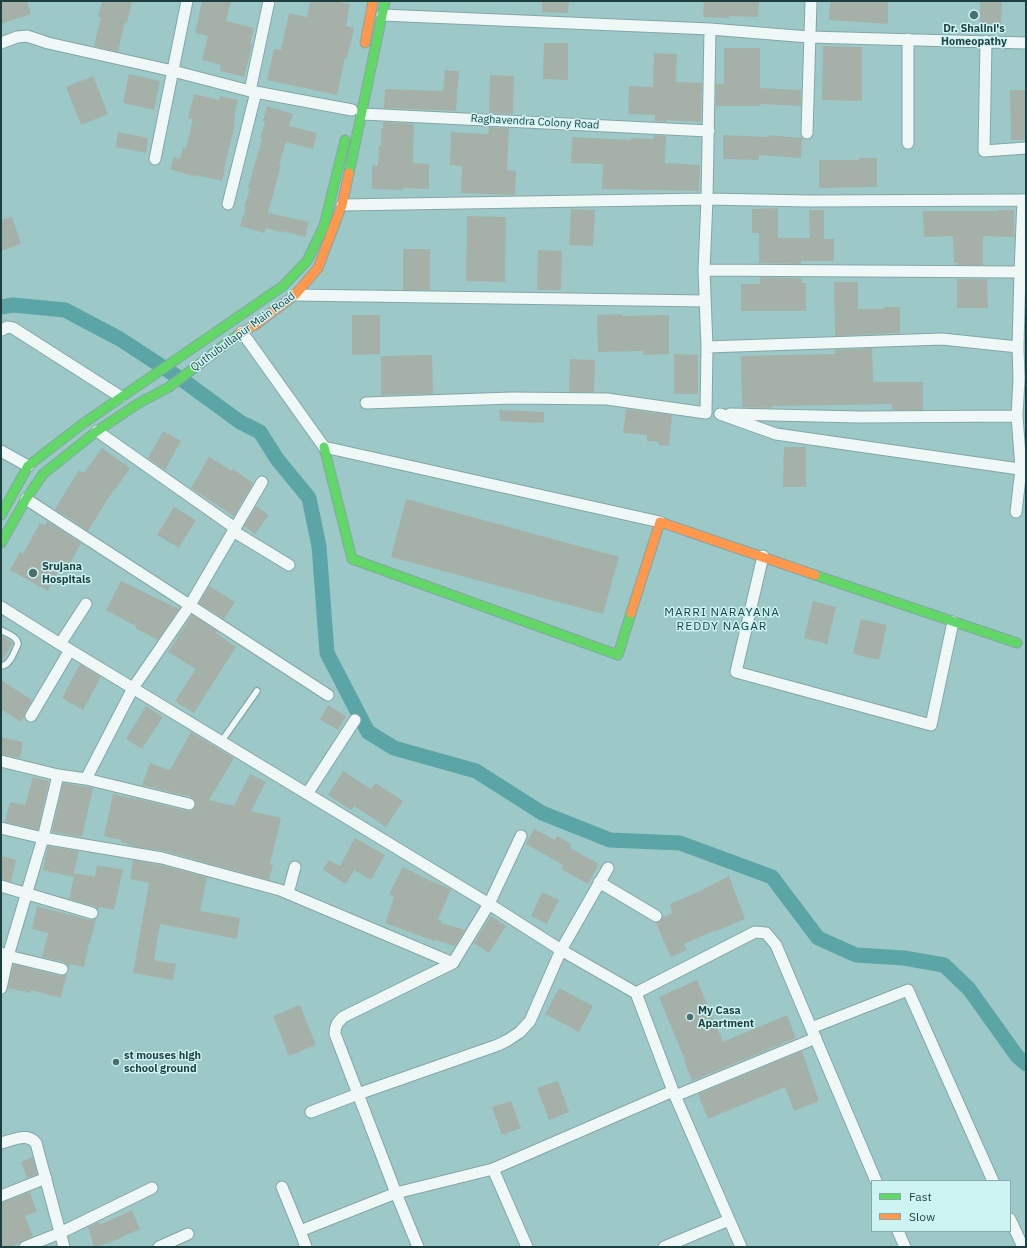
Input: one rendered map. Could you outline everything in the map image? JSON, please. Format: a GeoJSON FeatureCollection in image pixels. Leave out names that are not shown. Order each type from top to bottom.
{"type":"FeatureCollection","features":[{"type":"Feature","properties":{"kind":"main road"},"geometry":{"type":"LineString","coordinates":[[363,55],[373,1]]}},
{"type":"Feature","properties":{"kind":"main road","name":"Quthubullapur Main Road"},"geometry":{"type":"LineString","coordinates":[[1,543],[26,499],[43,474],[97,431],[168,386],[242,332],[255,325],[295,295],[318,268],[342,205],[355,111],[385,1]]}},
{"type":"Feature","properties":{"kind":"main road","name":"Quthubullapur Main Road"},"geometry":{"type":"LineString","coordinates":[[1,515],[28,466],[81,425],[283,286],[306,262],[324,226],[347,133]]}},
{"type":"Feature","properties":{"kind":"main road"},"geometry":{"type":"LineString","coordinates":[[211,335],[222,347]]}},
{"type":"Feature","properties":{"kind":"main road"},"geometry":{"type":"LineString","coordinates":[[125,394],[139,403]]}},
{"type":"Feature","properties":{"kind":"main road"},"geometry":{"type":"LineString","coordinates":[[324,448],[352,559],[618,655],[660,522],[1017,643]]}},
{"type":"Feature","properties":{"kind":"street"},"geometry":{"type":"LineString","coordinates":[[155,159],[187,1]]}},
{"type":"Feature","properties":{"kind":"street"},"geometry":{"type":"LineString","coordinates":[[228,204],[253,92],[269,1]]}},
{"type":"Feature","properties":{"kind":"street"},"geometry":{"type":"LineString","coordinates":[[807,133],[811,1]]}},
{"type":"Feature","properties":{"kind":"street"},"geometry":{"type":"LineString","coordinates":[[382,15],[710,29],[809,37],[1026,43]]}},
{"type":"Feature","properties":{"kind":"street"},"geometry":{"type":"LineString","coordinates":[[706,413],[707,347],[704,270],[708,199],[710,29]]}},
{"type":"Feature","properties":{"kind":"street","name":"Raghavendra Colony Road"},"geometry":{"type":"LineString","coordinates":[[1,43],[17,37],[27,36],[48,43],[173,71],[253,92],[355,111],[709,131]]}},
{"type":"Feature","properties":{"kind":"street"},"geometry":{"type":"LineString","coordinates":[[908,39],[908,142]]}},
{"type":"Feature","properties":{"kind":"street"},"geometry":{"type":"LineString","coordinates":[[986,41],[984,151],[1026,148]]}},
{"type":"Feature","properties":{"kind":"street"},"geometry":{"type":"LineString","coordinates":[[342,205],[708,199],[809,201],[1025,200],[1020,272],[1018,347],[1023,379],[1017,416],[1023,469],[1016,512]]}},
{"type":"Feature","properties":{"kind":"street"},"geometry":{"type":"LineString","coordinates":[[704,270],[1020,272]]}},
{"type":"Feature","properties":{"kind":"street"},"geometry":{"type":"LineString","coordinates":[[295,295],[705,301]]}},
{"type":"Feature","properties":{"kind":"street"},"geometry":{"type":"LineString","coordinates":[[2,330],[7,326],[13,328],[125,394]]}},
{"type":"Feature","properties":{"kind":"street"},"geometry":{"type":"LineString","coordinates":[[242,332],[324,448],[660,522]]}},
{"type":"Feature","properties":{"kind":"street"},"geometry":{"type":"LineString","coordinates":[[707,347],[942,339],[1018,347]]}},
{"type":"Feature","properties":{"kind":"street"},"geometry":{"type":"LineString","coordinates":[[366,403],[512,398],[607,399],[720,414],[859,417],[1017,416]]}},
{"type":"Feature","properties":{"kind":"street"},"geometry":{"type":"LineString","coordinates":[[720,414],[776,434],[1023,469]]}},
{"type":"Feature","properties":{"kind":"street"},"geometry":{"type":"LineString","coordinates":[[97,431],[234,529],[289,565]]}},
{"type":"Feature","properties":{"kind":"street"},"geometry":{"type":"LineString","coordinates":[[1,451],[28,466]]}},
{"type":"Feature","properties":{"kind":"street"},"geometry":{"type":"LineString","coordinates":[[86,779],[133,688],[190,606],[262,482]]}},
{"type":"Feature","properties":{"kind":"street"},"geometry":{"type":"LineString","coordinates":[[26,499],[328,695]]}},
{"type":"Feature","properties":{"kind":"street"},"geometry":{"type":"LineString","coordinates":[[763,556],[736,672],[932,725],[953,622]]}},
{"type":"Feature","properties":{"kind":"street"},"geometry":{"type":"LineString","coordinates":[[60,644],[86,604]]}},
{"type":"Feature","properties":{"kind":"street"},"geometry":{"type":"LineString","coordinates":[[1,607],[489,904],[561,950],[636,993],[674,1094],[741,1247]]}},
{"type":"Feature","properties":{"kind":"street"},"geometry":{"type":"LineString","coordinates":[[31,716],[70,650]]}},
{"type":"Feature","properties":{"kind":"street"},"geometry":{"type":"LineString","coordinates":[[307,794],[355,720]]}},
{"type":"Feature","properties":{"kind":"street"},"geometry":{"type":"LineString","coordinates":[[1,761],[58,775],[86,779],[189,804]]}},
{"type":"Feature","properties":{"kind":"street"},"geometry":{"type":"LineString","coordinates":[[1,988],[5,955],[27,893],[43,838],[58,775]]}},
{"type":"Feature","properties":{"kind":"street"},"geometry":{"type":"LineString","coordinates":[[1,828],[43,838],[162,858],[280,890],[453,963]]}},
{"type":"Feature","properties":{"kind":"street"},"geometry":{"type":"LineString","coordinates":[[418,1247],[335,1034],[337,1023],[343,1018],[453,963],[489,904],[521,836]]}},
{"type":"Feature","properties":{"kind":"street"},"geometry":{"type":"LineString","coordinates":[[288,893],[295,867]]}},
{"type":"Feature","properties":{"kind":"street"},"geometry":{"type":"LineString","coordinates":[[311,1112],[498,1045],[520,1032],[530,1021],[561,950],[608,868]]}},
{"type":"Feature","properties":{"kind":"street"},"geometry":{"type":"LineString","coordinates":[[600,882],[656,916]]}},
{"type":"Feature","properties":{"kind":"street"},"geometry":{"type":"LineString","coordinates":[[1,886],[92,913]]}},
{"type":"Feature","properties":{"kind":"street"},"geometry":{"type":"LineString","coordinates":[[636,993],[755,932],[766,933],[776,945],[876,1180]]}},
{"type":"Feature","properties":{"kind":"street"},"geometry":{"type":"LineString","coordinates":[[5,955],[62,969]]}},
{"type":"Feature","properties":{"kind":"street"},"geometry":{"type":"LineString","coordinates":[[300,1231],[396,1193],[493,1169],[674,1094],[908,990],[993,1180]]}},
{"type":"Feature","properties":{"kind":"street"},"geometry":{"type":"LineString","coordinates":[[1,1143],[22,1137],[29,1137],[36,1143],[64,1247]]}},
{"type":"Feature","properties":{"kind":"street"},"geometry":{"type":"LineString","coordinates":[[493,1169],[527,1247]]}},
{"type":"Feature","properties":{"kind":"street"},"geometry":{"type":"LineString","coordinates":[[1,1196],[46,1178]]}},
{"type":"Feature","properties":{"kind":"street"},"geometry":{"type":"LineString","coordinates":[[282,1186],[306,1247]]}},
{"type":"Feature","properties":{"kind":"street"},"geometry":{"type":"LineString","coordinates":[[25,1247],[60,1233],[152,1188]]}},
{"type":"Feature","properties":{"kind":"street"},"geometry":{"type":"LineString","coordinates":[[664,1247],[729,1220]]}},
{"type":"Feature","properties":{"kind":"street"},"geometry":{"type":"LineString","coordinates":[[1011,1221],[1023,1247]]}},
{"type":"Feature","properties":{"kind":"street"},"geometry":{"type":"LineString","coordinates":[[898,1232],[904,1247]]}},
{"type":"Feature","properties":{"kind":"street"},"geometry":{"type":"LineString","coordinates":[[159,1247],[188,1234]]}},
{"type":"Feature","properties":{"kind":"lane"},"geometry":{"type":"LineString","coordinates":[[1,630],[18,641],[8,664],[4,667],[1,666]]}},
{"type":"Feature","properties":{"kind":"lane"},"geometry":{"type":"LineString","coordinates":[[222,742],[257,691]]}},
{"type":"Feature","properties":{"kind":"building"},"geometry":{"type":"Polygon","coordinates":[[[1,1],[27,1],[31,14],[1,24],[1,1]]]}},
{"type":"Feature","properties":{"kind":"building"},"geometry":{"type":"Polygon","coordinates":[[[102,1],[132,1],[118,52],[94,46],[101,17],[98,17],[102,1]]]}},
{"type":"Feature","properties":{"kind":"building"},"geometry":{"type":"Polygon","coordinates":[[[202,1],[231,1],[226,21],[254,28],[250,44],[252,45],[244,77],[220,71],[221,65],[202,60],[208,36],[195,33],[202,1]]]}},
{"type":"Feature","properties":{"kind":"building"},"geometry":{"type":"Polygon","coordinates":[[[310,1],[333,1],[350,4],[346,26],[354,28],[347,58],[345,58],[337,95],[267,80],[274,49],[281,50],[289,13],[307,17],[310,1]]]}},
{"type":"Feature","properties":{"kind":"building"},"geometry":{"type":"Polygon","coordinates":[[[542,1],[569,1],[568,13],[542,12],[542,1]]]}},
{"type":"Feature","properties":{"kind":"building"},"geometry":{"type":"Polygon","coordinates":[[[704,1],[759,1],[758,17],[703,17],[704,1]]]}},
{"type":"Feature","properties":{"kind":"building"},"geometry":{"type":"Polygon","coordinates":[[[830,1],[888,1],[888,24],[829,20],[830,1]]]}},
{"type":"Feature","properties":{"kind":"building"},"geometry":{"type":"Polygon","coordinates":[[[980,1],[1002,1],[1001,30],[980,29],[980,1]]]}},
{"type":"Feature","properties":{"kind":"building"},"geometry":{"type":"Polygon","coordinates":[[[544,43],[568,43],[568,80],[543,79],[544,43]]]}},
{"type":"Feature","properties":{"kind":"building"},"geometry":{"type":"Polygon","coordinates":[[[823,46],[862,47],[862,101],[822,100],[823,46]]]}},
{"type":"Feature","properties":{"kind":"building"},"geometry":{"type":"Polygon","coordinates":[[[724,48],[760,48],[760,88],[801,90],[801,106],[760,104],[760,106],[716,106],[716,84],[724,84],[724,48]]]}},
{"type":"Feature","properties":{"kind":"building"},"geometry":{"type":"Polygon","coordinates":[[[654,53],[677,54],[676,82],[702,83],[701,122],[666,120],[666,122],[655,121],[655,115],[628,114],[629,86],[653,87],[654,53]]]}},
{"type":"Feature","properties":{"kind":"building"},"geometry":{"type":"Polygon","coordinates":[[[445,70],[459,71],[456,111],[384,108],[385,89],[443,91],[445,70]]]}},
{"type":"Feature","properties":{"kind":"building"},"geometry":{"type":"Polygon","coordinates":[[[129,74],[160,81],[154,110],[123,103],[129,74]]]}},
{"type":"Feature","properties":{"kind":"building"},"geometry":{"type":"Polygon","coordinates":[[[490,75],[514,76],[513,114],[489,113],[490,75]]]}},
{"type":"Feature","properties":{"kind":"building"},"geometry":{"type":"Polygon","coordinates":[[[93,76],[108,114],[81,125],[66,87],[93,76]]]}},
{"type":"Feature","properties":{"kind":"building"},"geometry":{"type":"Polygon","coordinates":[[[1010,90],[1026,90],[1026,140],[1011,140],[1010,90]]]}},
{"type":"Feature","properties":{"kind":"building"},"geometry":{"type":"Polygon","coordinates":[[[194,94],[219,100],[220,96],[238,100],[235,112],[234,129],[222,181],[196,175],[195,177],[170,169],[174,157],[180,159],[183,148],[186,149],[193,119],[188,118],[194,94]]]}},
{"type":"Feature","properties":{"kind":"building"},"geometry":{"type":"Polygon","coordinates":[[[267,106],[293,114],[289,126],[317,133],[313,149],[286,142],[268,213],[309,222],[305,237],[266,228],[264,233],[240,226],[250,189],[248,188],[262,139],[260,138],[265,122],[263,121],[267,106]]]}},
{"type":"Feature","properties":{"kind":"building"},"geometry":{"type":"Polygon","coordinates":[[[383,122],[414,124],[413,163],[429,164],[429,189],[372,189],[372,165],[378,166],[379,146],[381,146],[381,128],[383,129],[383,122]]]}},
{"type":"Feature","properties":{"kind":"building"},"geometry":{"type":"Polygon","coordinates":[[[489,127],[509,128],[507,170],[516,171],[515,195],[461,193],[462,166],[450,165],[451,132],[488,134],[489,127]]]}},
{"type":"Feature","properties":{"kind":"building"},"geometry":{"type":"Polygon","coordinates":[[[118,132],[148,138],[146,153],[116,147],[118,132]]]}},
{"type":"Feature","properties":{"kind":"building"},"geometry":{"type":"Polygon","coordinates":[[[654,135],[666,136],[665,163],[700,165],[699,191],[602,189],[603,164],[571,163],[572,137],[631,140],[631,138],[654,139],[654,135]]]}},
{"type":"Feature","properties":{"kind":"building"},"geometry":{"type":"Polygon","coordinates":[[[723,135],[769,137],[769,135],[802,138],[801,158],[759,155],[759,160],[723,159],[723,135]]]}},
{"type":"Feature","properties":{"kind":"building"},"geometry":{"type":"Polygon","coordinates":[[[859,158],[877,158],[877,187],[819,188],[819,160],[859,160],[859,158]]]}},
{"type":"Feature","properties":{"kind":"building"},"geometry":{"type":"Polygon","coordinates":[[[778,208],[778,238],[810,238],[809,210],[824,210],[824,239],[834,239],[834,261],[801,261],[801,264],[759,263],[759,233],[752,233],[752,209],[778,208]]]}},
{"type":"Feature","properties":{"kind":"building"},"geometry":{"type":"Polygon","coordinates":[[[571,209],[595,210],[593,246],[569,245],[571,209]]]}},
{"type":"Feature","properties":{"kind":"building"},"geometry":{"type":"Polygon","coordinates":[[[1014,210],[1014,237],[983,236],[983,265],[957,265],[957,263],[954,263],[953,236],[924,237],[923,211],[1014,210]]]}},
{"type":"Feature","properties":{"kind":"building"},"geometry":{"type":"Polygon","coordinates":[[[467,216],[506,217],[505,282],[466,281],[467,216]]]}},
{"type":"Feature","properties":{"kind":"building"},"geometry":{"type":"Polygon","coordinates":[[[12,217],[21,244],[1,251],[1,220],[12,217]]]}},
{"type":"Feature","properties":{"kind":"building"},"geometry":{"type":"Polygon","coordinates":[[[403,249],[430,249],[430,290],[403,290],[403,249]]]}},
{"type":"Feature","properties":{"kind":"building"},"geometry":{"type":"Polygon","coordinates":[[[538,250],[562,251],[561,290],[537,290],[538,250]]]}},
{"type":"Feature","properties":{"kind":"building"},"geometry":{"type":"Polygon","coordinates":[[[760,277],[802,278],[802,283],[806,283],[806,311],[741,311],[741,284],[760,284],[760,277]]]}},
{"type":"Feature","properties":{"kind":"building"},"geometry":{"type":"Polygon","coordinates":[[[957,279],[987,279],[988,308],[957,308],[957,279]]]}},
{"type":"Feature","properties":{"kind":"building"},"geometry":{"type":"Polygon","coordinates":[[[834,282],[858,282],[858,309],[884,309],[884,307],[900,307],[900,333],[835,336],[834,282]]]}},
{"type":"Feature","properties":{"kind":"building"},"geometry":{"type":"Polygon","coordinates":[[[622,314],[622,316],[669,315],[669,354],[643,355],[643,351],[598,352],[597,315],[622,314]]]}},
{"type":"Feature","properties":{"kind":"building"},"geometry":{"type":"Polygon","coordinates":[[[352,315],[380,315],[380,354],[352,355],[352,315]]]}},
{"type":"Feature","properties":{"kind":"building"},"geometry":{"type":"Polygon","coordinates":[[[872,348],[873,382],[923,382],[923,410],[892,410],[892,404],[772,406],[772,408],[742,407],[741,356],[835,354],[835,350],[872,348]]]}},
{"type":"Feature","properties":{"kind":"building"},"geometry":{"type":"Polygon","coordinates":[[[674,354],[698,355],[698,394],[674,394],[674,354]]]}},
{"type":"Feature","properties":{"kind":"building"},"geometry":{"type":"Polygon","coordinates":[[[432,355],[433,394],[381,395],[381,356],[432,355]]]}},
{"type":"Feature","properties":{"kind":"building"},"geometry":{"type":"Polygon","coordinates":[[[570,359],[595,360],[594,392],[569,392],[570,359]]]}},
{"type":"Feature","properties":{"kind":"building"},"geometry":{"type":"Polygon","coordinates":[[[626,409],[672,415],[669,446],[658,445],[658,442],[647,441],[647,435],[623,433],[626,409]]]}},
{"type":"Feature","properties":{"kind":"building"},"geometry":{"type":"Polygon","coordinates":[[[499,410],[544,412],[544,423],[500,421],[499,410]]]}},
{"type":"Feature","properties":{"kind":"building"},"geometry":{"type":"Polygon","coordinates":[[[163,431],[181,441],[165,470],[148,458],[163,431]]]}},
{"type":"Feature","properties":{"kind":"building"},"geometry":{"type":"Polygon","coordinates":[[[784,447],[806,447],[806,487],[783,487],[784,447]]]}},
{"type":"Feature","properties":{"kind":"building"},"geometry":{"type":"Polygon","coordinates":[[[102,448],[130,468],[115,490],[114,489],[88,531],[55,509],[79,470],[84,473],[102,448]]]}},
{"type":"Feature","properties":{"kind":"building"},"geometry":{"type":"Polygon","coordinates":[[[209,457],[232,471],[233,469],[253,483],[234,516],[191,488],[209,457]]]}},
{"type":"Feature","properties":{"kind":"building"},"geometry":{"type":"Polygon","coordinates":[[[406,499],[619,557],[603,614],[391,557],[406,499]]]}},
{"type":"Feature","properties":{"kind":"building"},"geometry":{"type":"Polygon","coordinates":[[[256,506],[269,515],[255,534],[244,526],[256,506]]]}},
{"type":"Feature","properties":{"kind":"building"},"geometry":{"type":"Polygon","coordinates":[[[174,507],[196,520],[179,548],[157,535],[174,507]]]}},
{"type":"Feature","properties":{"kind":"building"},"geometry":{"type":"Polygon","coordinates":[[[47,521],[81,543],[69,566],[63,563],[48,591],[10,570],[20,552],[23,554],[40,523],[45,525],[47,521]]]}},
{"type":"Feature","properties":{"kind":"building"},"geometry":{"type":"Polygon","coordinates":[[[121,581],[179,609],[158,640],[106,610],[121,581]]]}},
{"type":"Feature","properties":{"kind":"building"},"geometry":{"type":"Polygon","coordinates":[[[209,586],[235,602],[224,619],[199,603],[209,586]]]}},
{"type":"Feature","properties":{"kind":"building"},"geometry":{"type":"Polygon","coordinates":[[[813,601],[836,607],[827,644],[804,638],[813,601]]]}},
{"type":"Feature","properties":{"kind":"building"},"geometry":{"type":"Polygon","coordinates":[[[192,615],[217,631],[216,633],[236,647],[194,713],[175,701],[196,669],[168,652],[192,615]]]}},
{"type":"Feature","properties":{"kind":"building"},"geometry":{"type":"Polygon","coordinates":[[[861,619],[887,625],[879,660],[853,654],[861,619]]]}},
{"type":"Feature","properties":{"kind":"building"},"geometry":{"type":"Polygon","coordinates":[[[1,635],[13,643],[1,662],[1,635]]]}},
{"type":"Feature","properties":{"kind":"building"},"geometry":{"type":"Polygon","coordinates":[[[80,664],[101,677],[83,710],[62,698],[80,664]]]}},
{"type":"Feature","properties":{"kind":"building"},"geometry":{"type":"Polygon","coordinates":[[[1,680],[32,700],[21,722],[1,709],[1,680]]]}},
{"type":"Feature","properties":{"kind":"building"},"geometry":{"type":"Polygon","coordinates":[[[328,705],[346,716],[338,730],[320,720],[328,705]]]}},
{"type":"Feature","properties":{"kind":"building"},"geometry":{"type":"Polygon","coordinates":[[[146,706],[163,717],[142,749],[126,739],[146,706]]]}},
{"type":"Feature","properties":{"kind":"building"},"geometry":{"type":"Polygon","coordinates":[[[191,732],[234,758],[209,800],[234,806],[250,774],[266,782],[251,811],[281,818],[270,864],[273,865],[269,880],[164,851],[136,847],[121,842],[121,840],[104,836],[113,794],[187,811],[194,809],[196,802],[191,797],[142,785],[150,763],[170,770],[191,732]]]}},
{"type":"Feature","properties":{"kind":"building"},"geometry":{"type":"Polygon","coordinates":[[[1,737],[23,742],[20,758],[1,754],[1,737]]]}},
{"type":"Feature","properties":{"kind":"building"},"geometry":{"type":"Polygon","coordinates":[[[343,771],[371,789],[376,783],[403,801],[386,827],[354,806],[351,810],[328,795],[343,771]]]}},
{"type":"Feature","properties":{"kind":"building"},"geometry":{"type":"Polygon","coordinates":[[[33,777],[49,781],[38,830],[5,822],[10,802],[25,805],[33,777]]]}},
{"type":"Feature","properties":{"kind":"building"},"geometry":{"type":"Polygon","coordinates":[[[63,783],[93,788],[82,837],[52,832],[63,783]]]}},
{"type":"Feature","properties":{"kind":"building"},"geometry":{"type":"Polygon","coordinates":[[[534,829],[555,840],[557,836],[572,844],[570,848],[599,864],[588,884],[561,869],[563,865],[526,844],[534,829]]]}},
{"type":"Feature","properties":{"kind":"building"},"geometry":{"type":"Polygon","coordinates":[[[355,838],[385,855],[371,880],[354,870],[346,884],[323,870],[329,860],[340,866],[355,838]]]}},
{"type":"Feature","properties":{"kind":"building"},"geometry":{"type":"Polygon","coordinates":[[[48,846],[79,851],[73,877],[43,870],[48,846]]]}},
{"type":"Feature","properties":{"kind":"building"},"geometry":{"type":"Polygon","coordinates":[[[1,856],[16,860],[11,882],[1,879],[1,856]]]}},
{"type":"Feature","properties":{"kind":"building"},"geometry":{"type":"Polygon","coordinates":[[[133,860],[207,877],[200,911],[240,918],[237,939],[160,924],[154,960],[176,964],[173,980],[133,973],[149,883],[130,879],[133,860]]]}},
{"type":"Feature","properties":{"kind":"building"},"geometry":{"type":"Polygon","coordinates":[[[97,865],[123,870],[114,910],[99,907],[98,910],[94,906],[69,899],[75,873],[95,877],[97,865]]]}},
{"type":"Feature","properties":{"kind":"building"},"geometry":{"type":"Polygon","coordinates":[[[403,867],[451,889],[438,920],[441,921],[441,923],[465,930],[455,946],[435,940],[434,941],[385,923],[394,897],[389,894],[403,867]]]}},
{"type":"Feature","properties":{"kind":"building"},"geometry":{"type":"Polygon","coordinates":[[[729,876],[745,919],[684,944],[687,950],[671,957],[656,923],[660,922],[663,917],[673,913],[670,904],[729,876]]]}},
{"type":"Feature","properties":{"kind":"building"},"geometry":{"type":"Polygon","coordinates":[[[542,892],[559,900],[547,924],[531,916],[542,892]]]}},
{"type":"Feature","properties":{"kind":"building"},"geometry":{"type":"Polygon","coordinates":[[[37,906],[90,920],[96,919],[84,967],[69,964],[69,967],[64,962],[42,957],[48,933],[32,929],[37,906]]]}},
{"type":"Feature","properties":{"kind":"building"},"geometry":{"type":"Polygon","coordinates":[[[491,916],[506,926],[489,953],[474,943],[491,916]]]}},
{"type":"Feature","properties":{"kind":"building"},"geometry":{"type":"Polygon","coordinates":[[[13,964],[60,976],[67,974],[61,998],[31,990],[31,993],[8,988],[13,964]]]}},
{"type":"Feature","properties":{"kind":"building"},"geometry":{"type":"Polygon","coordinates":[[[697,980],[723,1042],[787,1015],[796,1038],[692,1081],[659,997],[697,980]]]}},
{"type":"Feature","properties":{"kind":"building"},"geometry":{"type":"Polygon","coordinates":[[[559,988],[593,1006],[579,1032],[545,1014],[559,988]]]}},
{"type":"Feature","properties":{"kind":"building"},"geometry":{"type":"Polygon","coordinates":[[[300,1005],[316,1045],[289,1056],[273,1016],[300,1005]]]}},
{"type":"Feature","properties":{"kind":"building"},"geometry":{"type":"Polygon","coordinates":[[[802,1051],[819,1101],[794,1111],[785,1087],[708,1119],[698,1094],[802,1051]]]}},
{"type":"Feature","properties":{"kind":"building"},"geometry":{"type":"Polygon","coordinates":[[[558,1081],[569,1112],[549,1120],[537,1088],[558,1081]]]}},
{"type":"Feature","properties":{"kind":"building"},"geometry":{"type":"Polygon","coordinates":[[[511,1101],[521,1128],[502,1135],[492,1107],[511,1101]]]}},
{"type":"Feature","properties":{"kind":"building"},"geometry":{"type":"Polygon","coordinates":[[[33,1157],[37,1174],[27,1178],[21,1162],[33,1157]]]}},
{"type":"Feature","properties":{"kind":"building"},"geometry":{"type":"Polygon","coordinates":[[[30,1192],[37,1212],[25,1216],[33,1236],[11,1247],[1,1247],[1,1203],[30,1192]]]}},
{"type":"Feature","properties":{"kind":"building"},"geometry":{"type":"Polygon","coordinates":[[[132,1210],[140,1229],[109,1243],[94,1247],[88,1227],[99,1222],[100,1225],[132,1210]]]}},
{"type":"Feature","properties":{"kind":"waterway"},"geometry":{"type":"LineString","coordinates":[[1,307],[13,305],[65,310],[120,339],[184,381],[240,422],[260,432],[277,459],[309,498],[319,546],[327,653],[368,732],[394,748],[476,771],[542,813],[610,840],[680,843],[772,877],[818,938],[856,955],[904,958],[944,965],[969,989],[1017,1056],[1026,1064]]}},
{"type":"Feature","properties":{"kind":"traffic: fast"},"geometry":{"type":"LineString","coordinates":[[349,173],[385,1]]}},
{"type":"Feature","properties":{"kind":"traffic: fast"},"geometry":{"type":"LineString","coordinates":[[1,515],[28,466],[81,425],[283,286],[307,261],[324,226],[345,140]]}},
{"type":"Feature","properties":{"kind":"traffic: fast"},"geometry":{"type":"LineString","coordinates":[[1,543],[26,499],[43,474],[97,431],[139,403],[169,387],[239,334]]}},
{"type":"Feature","properties":{"kind":"traffic: fast"},"geometry":{"type":"LineString","coordinates":[[324,447],[352,559],[618,655],[631,613]]}},
{"type":"Feature","properties":{"kind":"traffic: fast"},"geometry":{"type":"LineString","coordinates":[[815,575],[1017,643]]}},
{"type":"Feature","properties":{"kind":"traffic: slow"},"geometry":{"type":"LineString","coordinates":[[365,43],[373,1]]}},
{"type":"Feature","properties":{"kind":"traffic: slow"},"geometry":{"type":"LineString","coordinates":[[239,334],[255,325],[295,295],[318,268],[342,205],[349,173]]}},
{"type":"Feature","properties":{"kind":"traffic: slow"},"geometry":{"type":"LineString","coordinates":[[631,613],[660,522],[815,575]]}},
{"type":"Feature","properties":{"kind":"place","name":"Dr. Shalini's Homeopathy"},"geometry":{"type":"Point","coordinates":[974,15]}},
{"type":"Feature","properties":{"kind":"place","name":"Srujana Hospitals"},"geometry":{"type":"Point","coordinates":[33,573]}},
{"type":"Feature","properties":{"kind":"place","name":"My Casa Apartment"},"geometry":{"type":"Point","coordinates":[690,1017]}},
{"type":"Feature","properties":{"kind":"place","name":"st mouses high school ground"},"geometry":{"type":"Point","coordinates":[116,1062]}},
{"type":"Feature","properties":{"kind":"district","name":"MARRI NARAYANA REDDY NAGAR"},"geometry":{"type":"Point","coordinates":[722,620]}}]}
